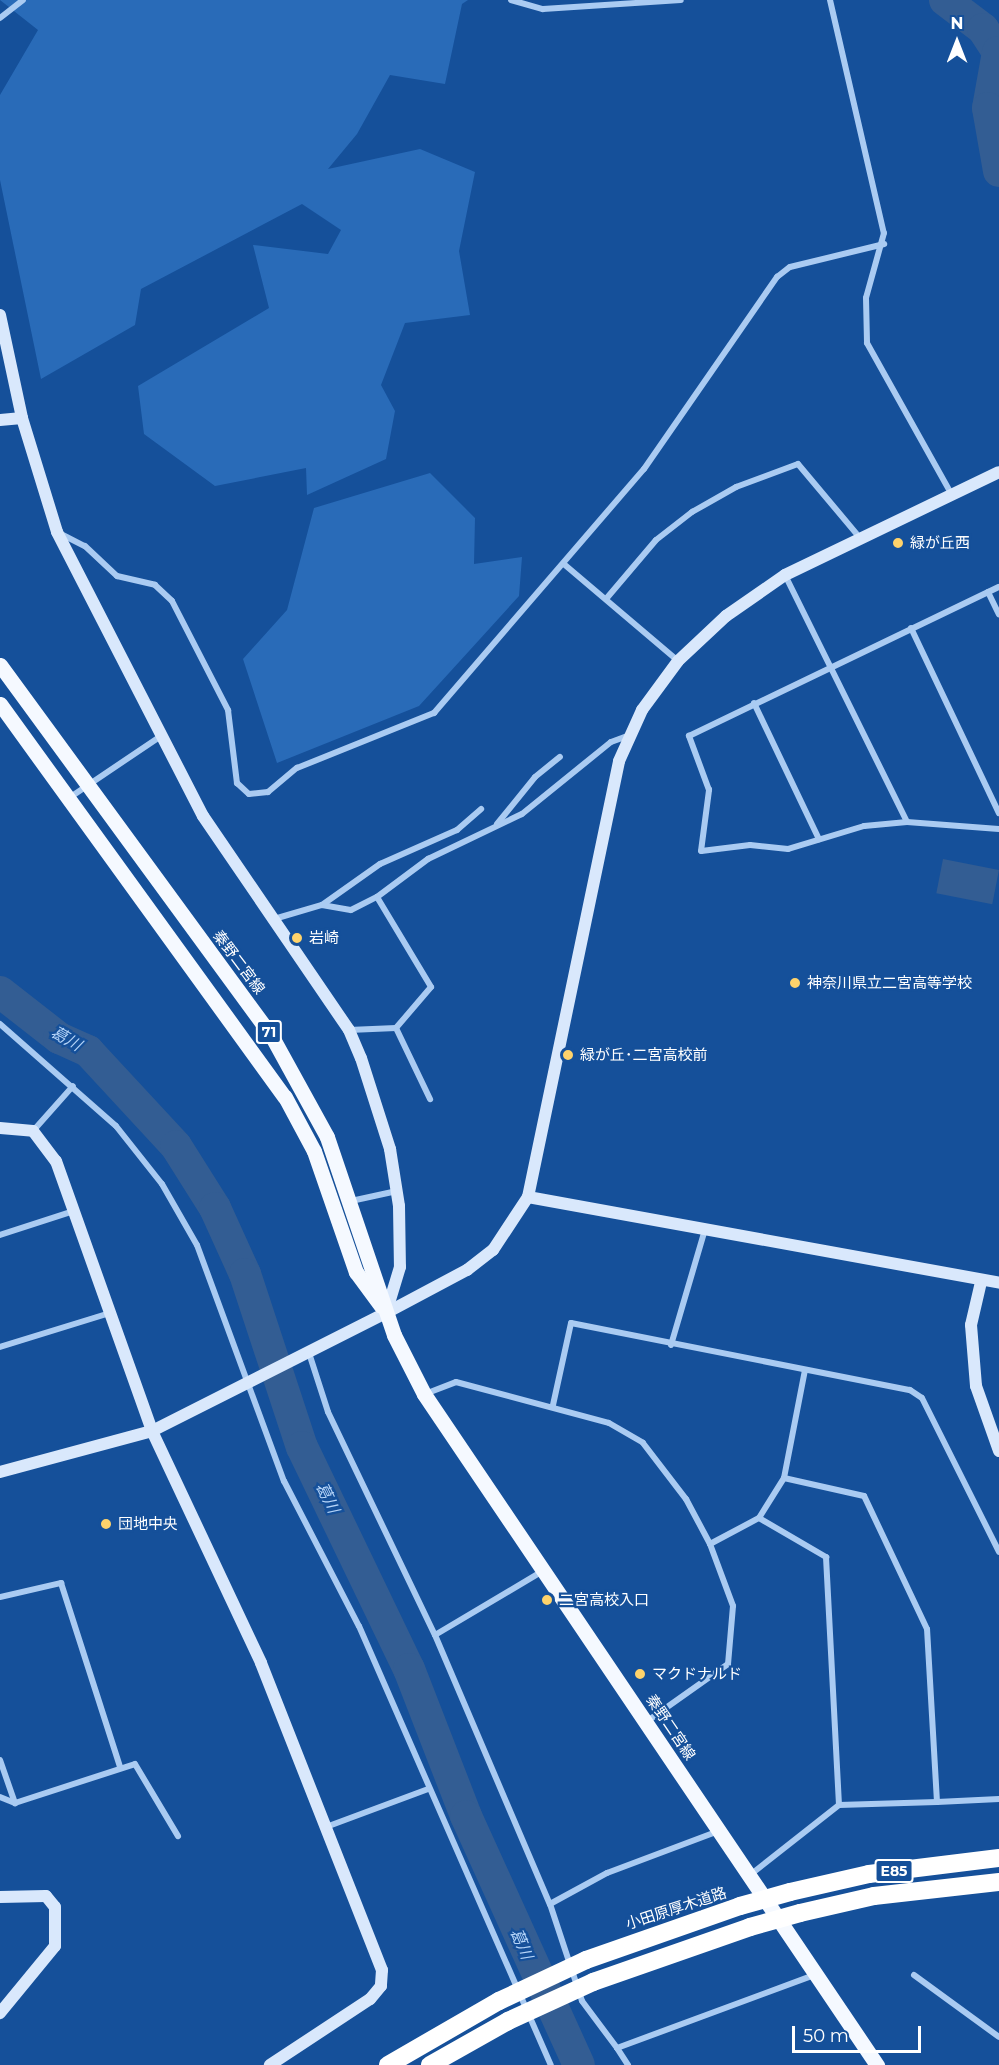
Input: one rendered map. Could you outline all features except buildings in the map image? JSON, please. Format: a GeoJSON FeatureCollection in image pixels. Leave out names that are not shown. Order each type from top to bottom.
{"type":"FeatureCollection","features":[{"type":"Feature","properties":{"kind":"highway","name":"小田原厚木道路"},"geometry":{"type":"LineString","coordinates":[[388,2065],[499,2001],[586,1960],[740,1906],[869,1874],[999,1858]]}},
{"type":"Feature","properties":{"kind":"highway","name":"E85"},"geometry":{"type":"LineString","coordinates":[[430,2065],[508,2021],[593,1982],[750,1927],[874,1896],[999,1882]]}},
{"type":"Feature","properties":{"kind":"main road","name":"秦野二宮線"},"geometry":{"type":"LineString","coordinates":[[0,665],[86,786],[271,1035],[327,1137],[351,1201],[386,1313],[424,1394],[814,1975],[877,2065]]}},
{"type":"Feature","properties":{"kind":"main road","name":"秦野二宮線"},"geometry":{"type":"LineString","coordinates":[[0,704],[285,1097],[314,1151],[356,1272],[386,1313]]}},
{"type":"Feature","properties":{"kind":"street"},"geometry":{"type":"LineString","coordinates":[[0,18],[23,0]]}},
{"type":"Feature","properties":{"kind":"street"},"geometry":{"type":"LineString","coordinates":[[511,0],[543,9],[681,0]]}},
{"type":"Feature","properties":{"kind":"street"},"geometry":{"type":"LineString","coordinates":[[830,0],[838,51],[864,129],[884,244],[866,298],[867,343],[952,495]]}},
{"type":"Feature","properties":{"kind":"street"},"geometry":{"type":"LineString","coordinates":[[57,532],[85,546],[117,576],[155,585],[172,601],[228,710],[235,738],[235,776],[249,794],[268,792],[297,768],[434,713],[565,565],[644,469],[777,277],[790,267],[884,244]]}},
{"type":"Feature","properties":{"kind":"street"},"geometry":{"type":"LineString","coordinates":[[0,315],[22,418],[57,532],[203,816],[349,1030],[390,1149],[398,1191],[400,1267],[386,1313]]}},
{"type":"Feature","properties":{"kind":"street"},"geometry":{"type":"LineString","coordinates":[[0,420],[22,418]]}},
{"type":"Feature","properties":{"kind":"street"},"geometry":{"type":"LineString","coordinates":[[606,598],[656,540],[692,512],[736,487],[798,464],[860,537]]}},
{"type":"Feature","properties":{"kind":"street"},"geometry":{"type":"LineString","coordinates":[[0,1473],[152,1431],[253,1383],[386,1313],[467,1270],[493,1250],[528,1197],[619,761],[631,735],[678,661],[726,616],[785,575],[999,472]]}},
{"type":"Feature","properties":{"kind":"street"},"geometry":{"type":"LineString","coordinates":[[565,565],[678,661]]}},
{"type":"Feature","properties":{"kind":"street"},"geometry":{"type":"LineString","coordinates":[[785,575],[907,822]]}},
{"type":"Feature","properties":{"kind":"street"},"geometry":{"type":"LineString","coordinates":[[999,587],[830,665],[689,736],[709,790],[702,851],[750,845],[788,849],[864,826],[907,822],[999,829]]}},
{"type":"Feature","properties":{"kind":"street"},"geometry":{"type":"LineString","coordinates":[[988,592],[999,615]]}},
{"type":"Feature","properties":{"kind":"street"},"geometry":{"type":"LineString","coordinates":[[911,628],[999,813]]}},
{"type":"Feature","properties":{"kind":"street"},"geometry":{"type":"LineString","coordinates":[[754,703],[819,839]]}},
{"type":"Feature","properties":{"kind":"street"},"geometry":{"type":"LineString","coordinates":[[322,905],[351,910],[377,897],[428,859],[522,814],[611,742],[631,735]]}},
{"type":"Feature","properties":{"kind":"street"},"geometry":{"type":"LineString","coordinates":[[68,798],[161,736]]}},
{"type":"Feature","properties":{"kind":"street"},"geometry":{"type":"LineString","coordinates":[[493,828],[535,777],[560,757]]}},
{"type":"Feature","properties":{"kind":"street"},"geometry":{"type":"LineString","coordinates":[[274,919],[322,905],[380,864],[457,830],[481,809]]}},
{"type":"Feature","properties":{"kind":"street"},"geometry":{"type":"LineString","coordinates":[[349,1030],[396,1028],[430,987],[377,897]]}},
{"type":"Feature","properties":{"kind":"street"},"geometry":{"type":"LineString","coordinates":[[0,1024],[73,1086],[123,1134],[192,1234],[253,1383],[284,1481],[359,1626],[428,1789],[551,2065]]}},
{"type":"Feature","properties":{"kind":"street"},"geometry":{"type":"LineString","coordinates":[[396,1028],[430,1099]]}},
{"type":"Feature","properties":{"kind":"street"},"geometry":{"type":"LineString","coordinates":[[33,1131],[73,1086]]}},
{"type":"Feature","properties":{"kind":"street"},"geometry":{"type":"LineString","coordinates":[[0,1128],[33,1131],[48,1144],[75,1211],[152,1431],[261,1663],[382,1970],[381,1986],[270,2065]]}},
{"type":"Feature","properties":{"kind":"street"},"geometry":{"type":"LineString","coordinates":[[351,1201],[398,1191]]}},
{"type":"Feature","properties":{"kind":"street"},"geometry":{"type":"LineString","coordinates":[[528,1197],[704,1233],[981,1282],[999,1283]]}},
{"type":"Feature","properties":{"kind":"street"},"geometry":{"type":"LineString","coordinates":[[0,1235],[75,1211]]}},
{"type":"Feature","properties":{"kind":"street"},"geometry":{"type":"LineString","coordinates":[[671,1345],[704,1233]]}},
{"type":"Feature","properties":{"kind":"street"},"geometry":{"type":"LineString","coordinates":[[981,1282],[971,1325],[976,1386],[999,1451]]}},
{"type":"Feature","properties":{"kind":"street"},"geometry":{"type":"LineString","coordinates":[[0,1347],[110,1313]]}},
{"type":"Feature","properties":{"kind":"street"},"geometry":{"type":"LineString","coordinates":[[553,1405],[571,1323],[671,1345],[910,1390],[922,1398],[999,1552]]}},
{"type":"Feature","properties":{"kind":"street"},"geometry":{"type":"LineString","coordinates":[[309,1353],[327,1412],[435,1635],[550,1904],[582,2001],[628,2065]]}},
{"type":"Feature","properties":{"kind":"street"},"geometry":{"type":"LineString","coordinates":[[710,1544],[759,1518],[784,1478],[805,1370]]}},
{"type":"Feature","properties":{"kind":"street"},"geometry":{"type":"LineString","coordinates":[[424,1394],[456,1382],[553,1405],[609,1423],[643,1443],[686,1499],[710,1544],[733,1606],[728,1664],[646,1722]]}},
{"type":"Feature","properties":{"kind":"street"},"geometry":{"type":"LineString","coordinates":[[784,1478],[864,1496],[922,1619],[938,1802]]}},
{"type":"Feature","properties":{"kind":"street"},"geometry":{"type":"LineString","coordinates":[[759,1518],[826,1557],[839,1806]]}},
{"type":"Feature","properties":{"kind":"street"},"geometry":{"type":"LineString","coordinates":[[435,1635],[543,1570]]}},
{"type":"Feature","properties":{"kind":"street"},"geometry":{"type":"LineString","coordinates":[[0,1597],[61,1583],[120,1767]]}},
{"type":"Feature","properties":{"kind":"street"},"geometry":{"type":"LineString","coordinates":[[0,1760],[15,1803]]}},
{"type":"Feature","properties":{"kind":"street"},"geometry":{"type":"LineString","coordinates":[[0,1797],[15,1803],[135,1764],[178,1836]]}},
{"type":"Feature","properties":{"kind":"street"},"geometry":{"type":"LineString","coordinates":[[326,1827],[428,1789]]}},
{"type":"Feature","properties":{"kind":"street"},"geometry":{"type":"LineString","coordinates":[[749,1876],[839,1806],[999,1799]]}},
{"type":"Feature","properties":{"kind":"street"},"geometry":{"type":"LineString","coordinates":[[550,1904],[607,1873],[719,1831]]}},
{"type":"Feature","properties":{"kind":"street"},"geometry":{"type":"LineString","coordinates":[[0,1897],[46,1896],[55,1907],[55,1946],[0,2013]]}},
{"type":"Feature","properties":{"kind":"street"},"geometry":{"type":"LineString","coordinates":[[617,2048],[814,1975]]}},
{"type":"Feature","properties":{"kind":"street"},"geometry":{"type":"LineString","coordinates":[[914,1975],[999,2037]]}},
{"type":"Feature","properties":{"kind":"shaded area"},"geometry":{"type":"Polygon","coordinates":[[[0,0],[468,0],[462,4],[445,84],[390,75],[357,134],[328,169],[420,149],[475,172],[459,251],[470,315],[405,323],[381,385],[395,411],[386,459],[307,495],[306,468],[215,486],[144,434],[138,386],[269,308],[253,245],[328,254],[341,230],[302,204],[141,289],[135,325],[41,379],[0,180],[0,95],[38,30],[0,0]]]}},
{"type":"Feature","properties":{"kind":"shaded area"},"geometry":{"type":"Polygon","coordinates":[[[430,473],[475,518],[474,564],[522,557],[519,596],[419,706],[277,763],[243,659],[287,610],[314,508],[430,473]]]}},
{"type":"Feature","properties":{"kind":"shaded area"},"geometry":{"type":"Polygon","coordinates":[[[943,859],[999,870],[992,904],[936,893],[943,859]]]}},
{"type":"Feature","properties":{"kind":"waterway"},"geometry":{"type":"LineString","coordinates":[[945,0],[983,29],[998,52],[988,108],[999,171]]}},
{"type":"Feature","properties":{"kind":"waterway","name":"葛川"},"geometry":{"type":"LineString","coordinates":[[0,992],[59,1038],[88,1051],[176,1146],[215,1208],[245,1274],[302,1447],[409,1669],[466,1816],[579,2065]]}},
{"type":"Feature","properties":{"kind":"place","name":"緑が丘西"},"geometry":{"type":"Point","coordinates":[898,543]}},
{"type":"Feature","properties":{"kind":"place","name":"岩崎"},"geometry":{"type":"Point","coordinates":[297,938]}},
{"type":"Feature","properties":{"kind":"place","name":"神奈川県立二宮高等学校"},"geometry":{"type":"Point","coordinates":[795,983]}},
{"type":"Feature","properties":{"kind":"place","name":"緑が丘･二宮高校前"},"geometry":{"type":"Point","coordinates":[568,1055]}},
{"type":"Feature","properties":{"kind":"place","name":"団地中央"},"geometry":{"type":"Point","coordinates":[106,1524]}},
{"type":"Feature","properties":{"kind":"place","name":"二宮高校入口"},"geometry":{"type":"Point","coordinates":[547,1600]}},
{"type":"Feature","properties":{"kind":"place","name":"マクドナルド"},"geometry":{"type":"Point","coordinates":[640,1674]}}]}
